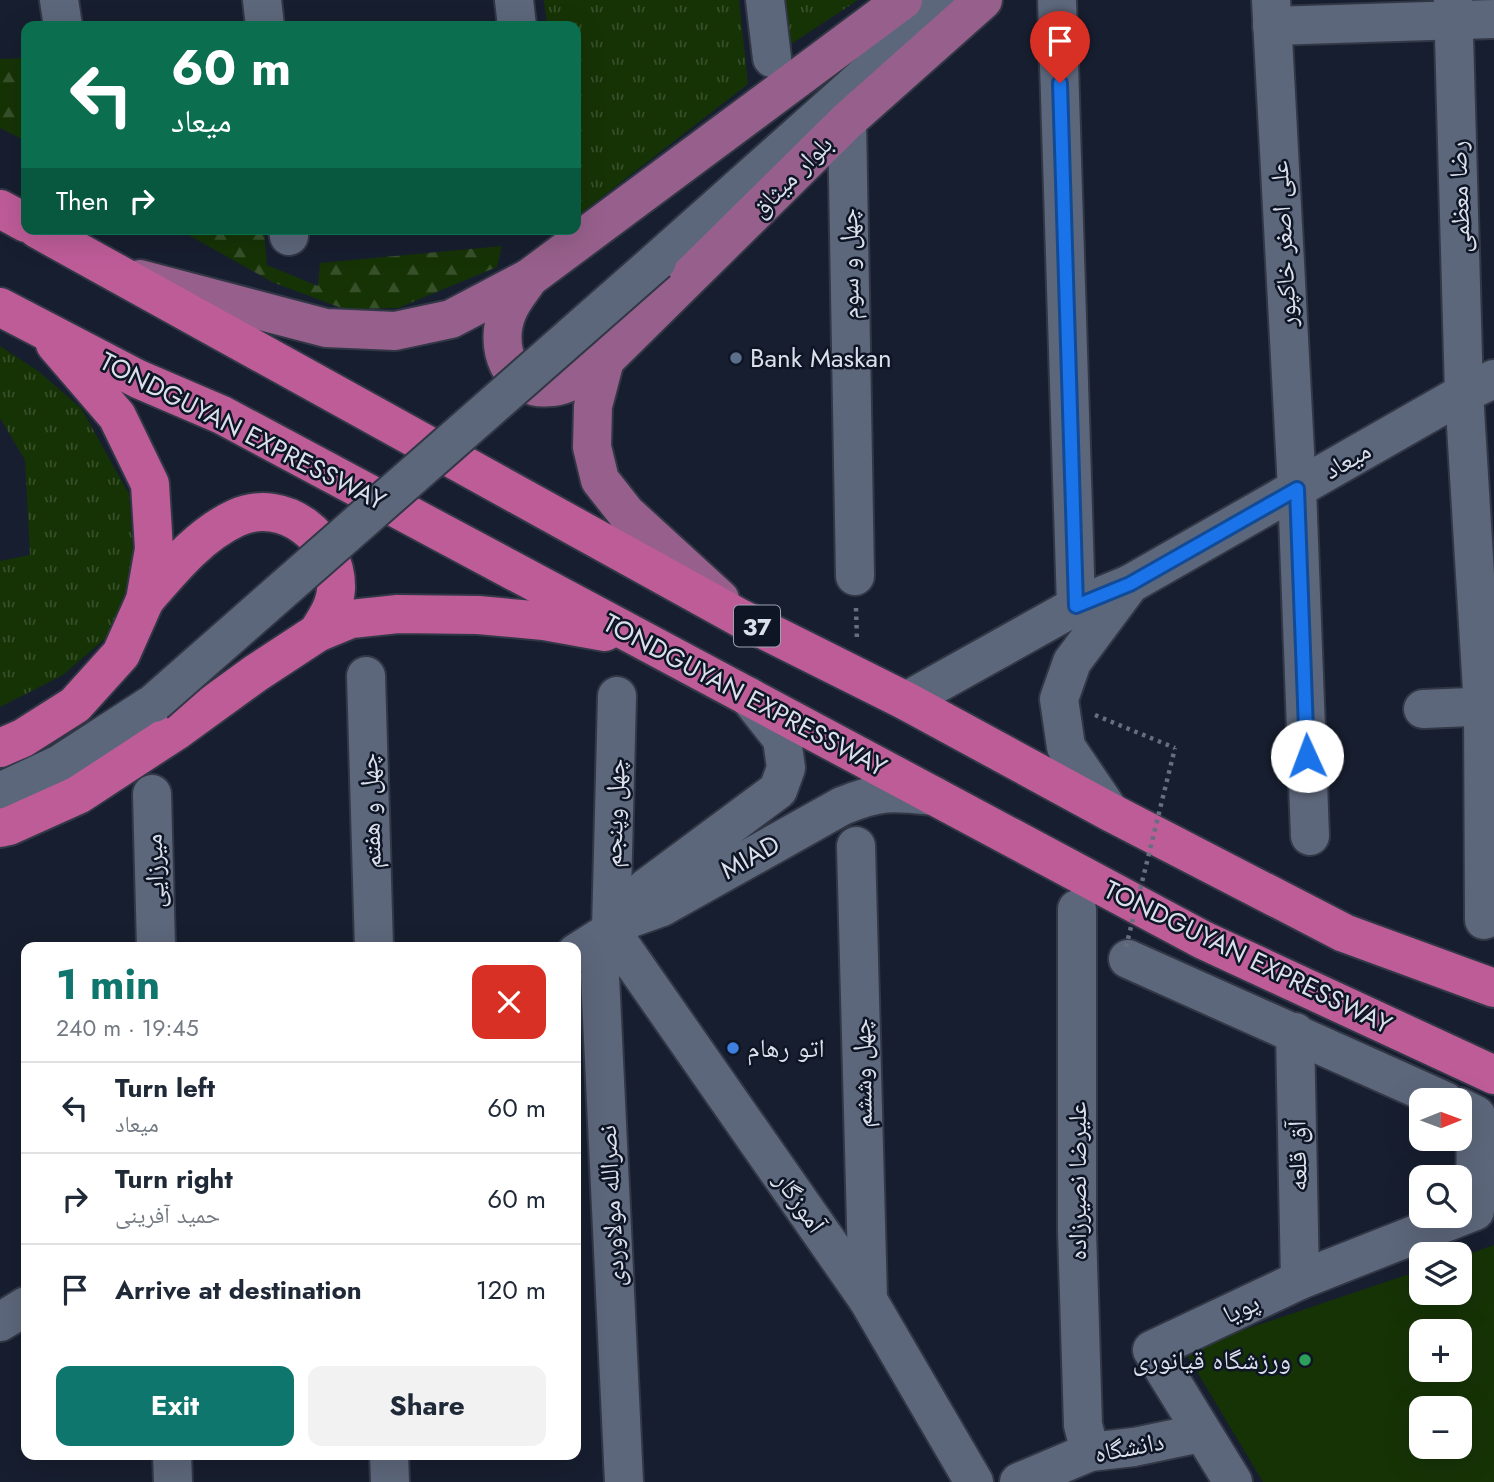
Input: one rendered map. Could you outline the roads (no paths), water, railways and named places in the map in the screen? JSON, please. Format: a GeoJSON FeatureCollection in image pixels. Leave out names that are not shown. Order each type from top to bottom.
{"type":"FeatureCollection","features":[{"type":"Feature","properties":{"kind":"highway"},"geometry":{"type":"LineString","coordinates":[[0,209],[21,220]]}},
{"type":"Feature","properties":{"kind":"highway","name":"37"},"geometry":{"type":"LineString","coordinates":[[48,235],[740,618],[906,701],[1110,812],[1344,933],[1494,988]]}},
{"type":"Feature","properties":{"kind":"highway","name":"TONDGUYAN EXPRESSWAY"},"geometry":{"type":"LineString","coordinates":[[0,307],[138,379],[222,415],[1203,940],[1494,1075]]}},
{"type":"Feature","properties":{"kind":"highway"},"geometry":{"type":"LineString","coordinates":[[0,748],[23,738],[75,705],[121,654],[145,600],[154,549],[150,484],[117,416],[41,329]]}},
{"type":"Feature","properties":{"kind":"highway"},"geometry":{"type":"LineString","coordinates":[[145,600],[180,560],[218,529],[238,517],[262,512],[286,515],[307,526],[324,544],[333,565],[336,590],[330,613],[317,633]]}},
{"type":"Feature","properties":{"kind":"highway"},"geometry":{"type":"LineString","coordinates":[[0,796],[9,826],[78,795],[176,732],[256,673],[317,633],[351,618],[398,614],[478,615],[544,621],[635,637]]}},
{"type":"Feature","properties":{"kind":"main road"},"geometry":{"type":"LineString","coordinates":[[120,274],[326,328],[395,331],[451,319],[529,278],[903,0]]}},
{"type":"Feature","properties":{"kind":"main road","name":"بلوار میثاق"},"geometry":{"type":"LineString","coordinates":[[529,278],[508,312],[502,340],[506,362],[518,379],[538,388],[556,387],[577,379],[605,360],[847,121],[983,0]]}},
{"type":"Feature","properties":{"kind":"main road"},"geometry":{"type":"LineString","coordinates":[[605,360],[593,406],[592,447],[600,480],[626,513],[740,618]]}},
{"type":"Feature","properties":{"kind":"street"},"geometry":{"type":"LineString","coordinates":[[60,0],[62,21]]}},
{"type":"Feature","properties":{"kind":"street"},"geometry":{"type":"LineString","coordinates":[[262,0],[264,21]]}},
{"type":"Feature","properties":{"kind":"street"},"geometry":{"type":"LineString","coordinates":[[514,0],[516,21]]}},
{"type":"Feature","properties":{"kind":"street"},"geometry":{"type":"LineString","coordinates":[[765,0],[772,58]]}},
{"type":"Feature","properties":{"kind":"street"},"geometry":{"type":"LineString","coordinates":[[0,796],[53,750],[146,688],[928,0]]}},
{"type":"Feature","properties":{"kind":"street"},"geometry":{"type":"LineString","coordinates":[[0,796],[60,764],[154,703],[950,0]]}},
{"type":"Feature","properties":{"kind":"street"},"geometry":{"type":"LineString","coordinates":[[1057,0],[1076,606]]}},
{"type":"Feature","properties":{"kind":"street"},"geometry":{"type":"LineString","coordinates":[[1271,13],[1454,10],[1494,19]]}},
{"type":"Feature","properties":{"kind":"street","name":"رضا معظمی"},"geometry":{"type":"LineString","coordinates":[[1454,10],[1479,386],[1488,706],[1484,920]]}},
{"type":"Feature","properties":{"kind":"street","name":"علی اصغر خاکپور"},"geometry":{"type":"LineString","coordinates":[[1271,13],[1297,489]]}},
{"type":"Feature","properties":{"kind":"street","name":"چهل و سوم"},"geometry":{"type":"LineString","coordinates":[[847,121],[855,576]]}},
{"type":"Feature","properties":{"kind":"street","name":"میعاد"},"geometry":{"type":"LineString","coordinates":[[906,701],[1076,606],[1130,584],[1479,386]]}},
{"type":"Feature","properties":{"kind":"street"},"geometry":{"type":"LineString","coordinates":[[1297,489],[1310,836]]}},
{"type":"Feature","properties":{"kind":"street"},"geometry":{"type":"LineString","coordinates":[[1110,812],[1066,747],[1059,699],[1072,663],[1130,584]]}},
{"type":"Feature","properties":{"kind":"street","name":"چهل و هفتم"},"geometry":{"type":"LineString","coordinates":[[366,676],[374,942]]}},
{"type":"Feature","properties":{"kind":"street","name":"چهل وپنجم"},"geometry":{"type":"LineString","coordinates":[[617,696],[621,925]]}},
{"type":"Feature","properties":{"kind":"street"},"geometry":{"type":"LineString","coordinates":[[621,925],[646,888],[778,790],[786,768],[782,738],[748,696]]}},
{"type":"Feature","properties":{"kind":"street"},"geometry":{"type":"LineString","coordinates":[[1423,709],[1488,706]]}},
{"type":"Feature","properties":{"kind":"street","name":"MIAD"},"geometry":{"type":"LineString","coordinates":[[581,950],[621,925],[663,907],[842,806],[867,796],[889,792],[934,796]]}},
{"type":"Feature","properties":{"kind":"street","name":"میرزایی"},"geometry":{"type":"LineString","coordinates":[[152,794],[156,942]]}},
{"type":"Feature","properties":{"kind":"street","name":"چهل وششم"},"geometry":{"type":"LineString","coordinates":[[856,846],[868,1300]]}},
{"type":"Feature","properties":{"kind":"street","name":"علیرضا نصیرزاده"},"geometry":{"type":"LineString","coordinates":[[1077,909],[1077,1231],[1083,1425],[1090,1452]]}},
{"type":"Feature","properties":{"kind":"street","name":"آموزگار"},"geometry":{"type":"LineString","coordinates":[[621,925],[868,1300],[974,1482]]}},
{"type":"Feature","properties":{"kind":"street","name":"نصرالله مولاوردی"},"geometry":{"type":"LineString","coordinates":[[621,925],[600,976],[624,1482]]}},
{"type":"Feature","properties":{"kind":"street"},"geometry":{"type":"LineString","coordinates":[[1127,953],[1417,1088]]}},
{"type":"Feature","properties":{"kind":"street","name":"آق قلعه"},"geometry":{"type":"LineString","coordinates":[[1295,1032],[1300,1280]]}},
{"type":"Feature","properties":{"kind":"street","name":"پویا"},"geometry":{"type":"LineString","coordinates":[[1233,1482],[1152,1350],[1300,1280],[1475,1211],[1466,1152]]}},
{"type":"Feature","properties":{"kind":"street"},"geometry":{"type":"LineString","coordinates":[[0,1322],[21,1309]]}},
{"type":"Feature","properties":{"kind":"street","name":"دانشگاه"},"geometry":{"type":"LineString","coordinates":[[1019,1482],[1090,1452],[1134,1447],[1201,1433]]}},
{"type":"Feature","properties":{"kind":"street"},"geometry":{"type":"LineString","coordinates":[[172,1460],[173,1482]]}},
{"type":"Feature","properties":{"kind":"street"},"geometry":{"type":"LineString","coordinates":[[389,1460],[390,1482]]}},
{"type":"Feature","properties":{"kind":"place","name":"Bank Maskan"},"geometry":{"type":"Point","coordinates":[736,358]}},
{"type":"Feature","properties":{"kind":"place","name":"اتو رهام"},"geometry":{"type":"Point","coordinates":[733,1048]}},
{"type":"Feature","properties":{"kind":"place","name":"ورزشگاه قیانوری"},"geometry":{"type":"Point","coordinates":[1305,1360]}}]}
